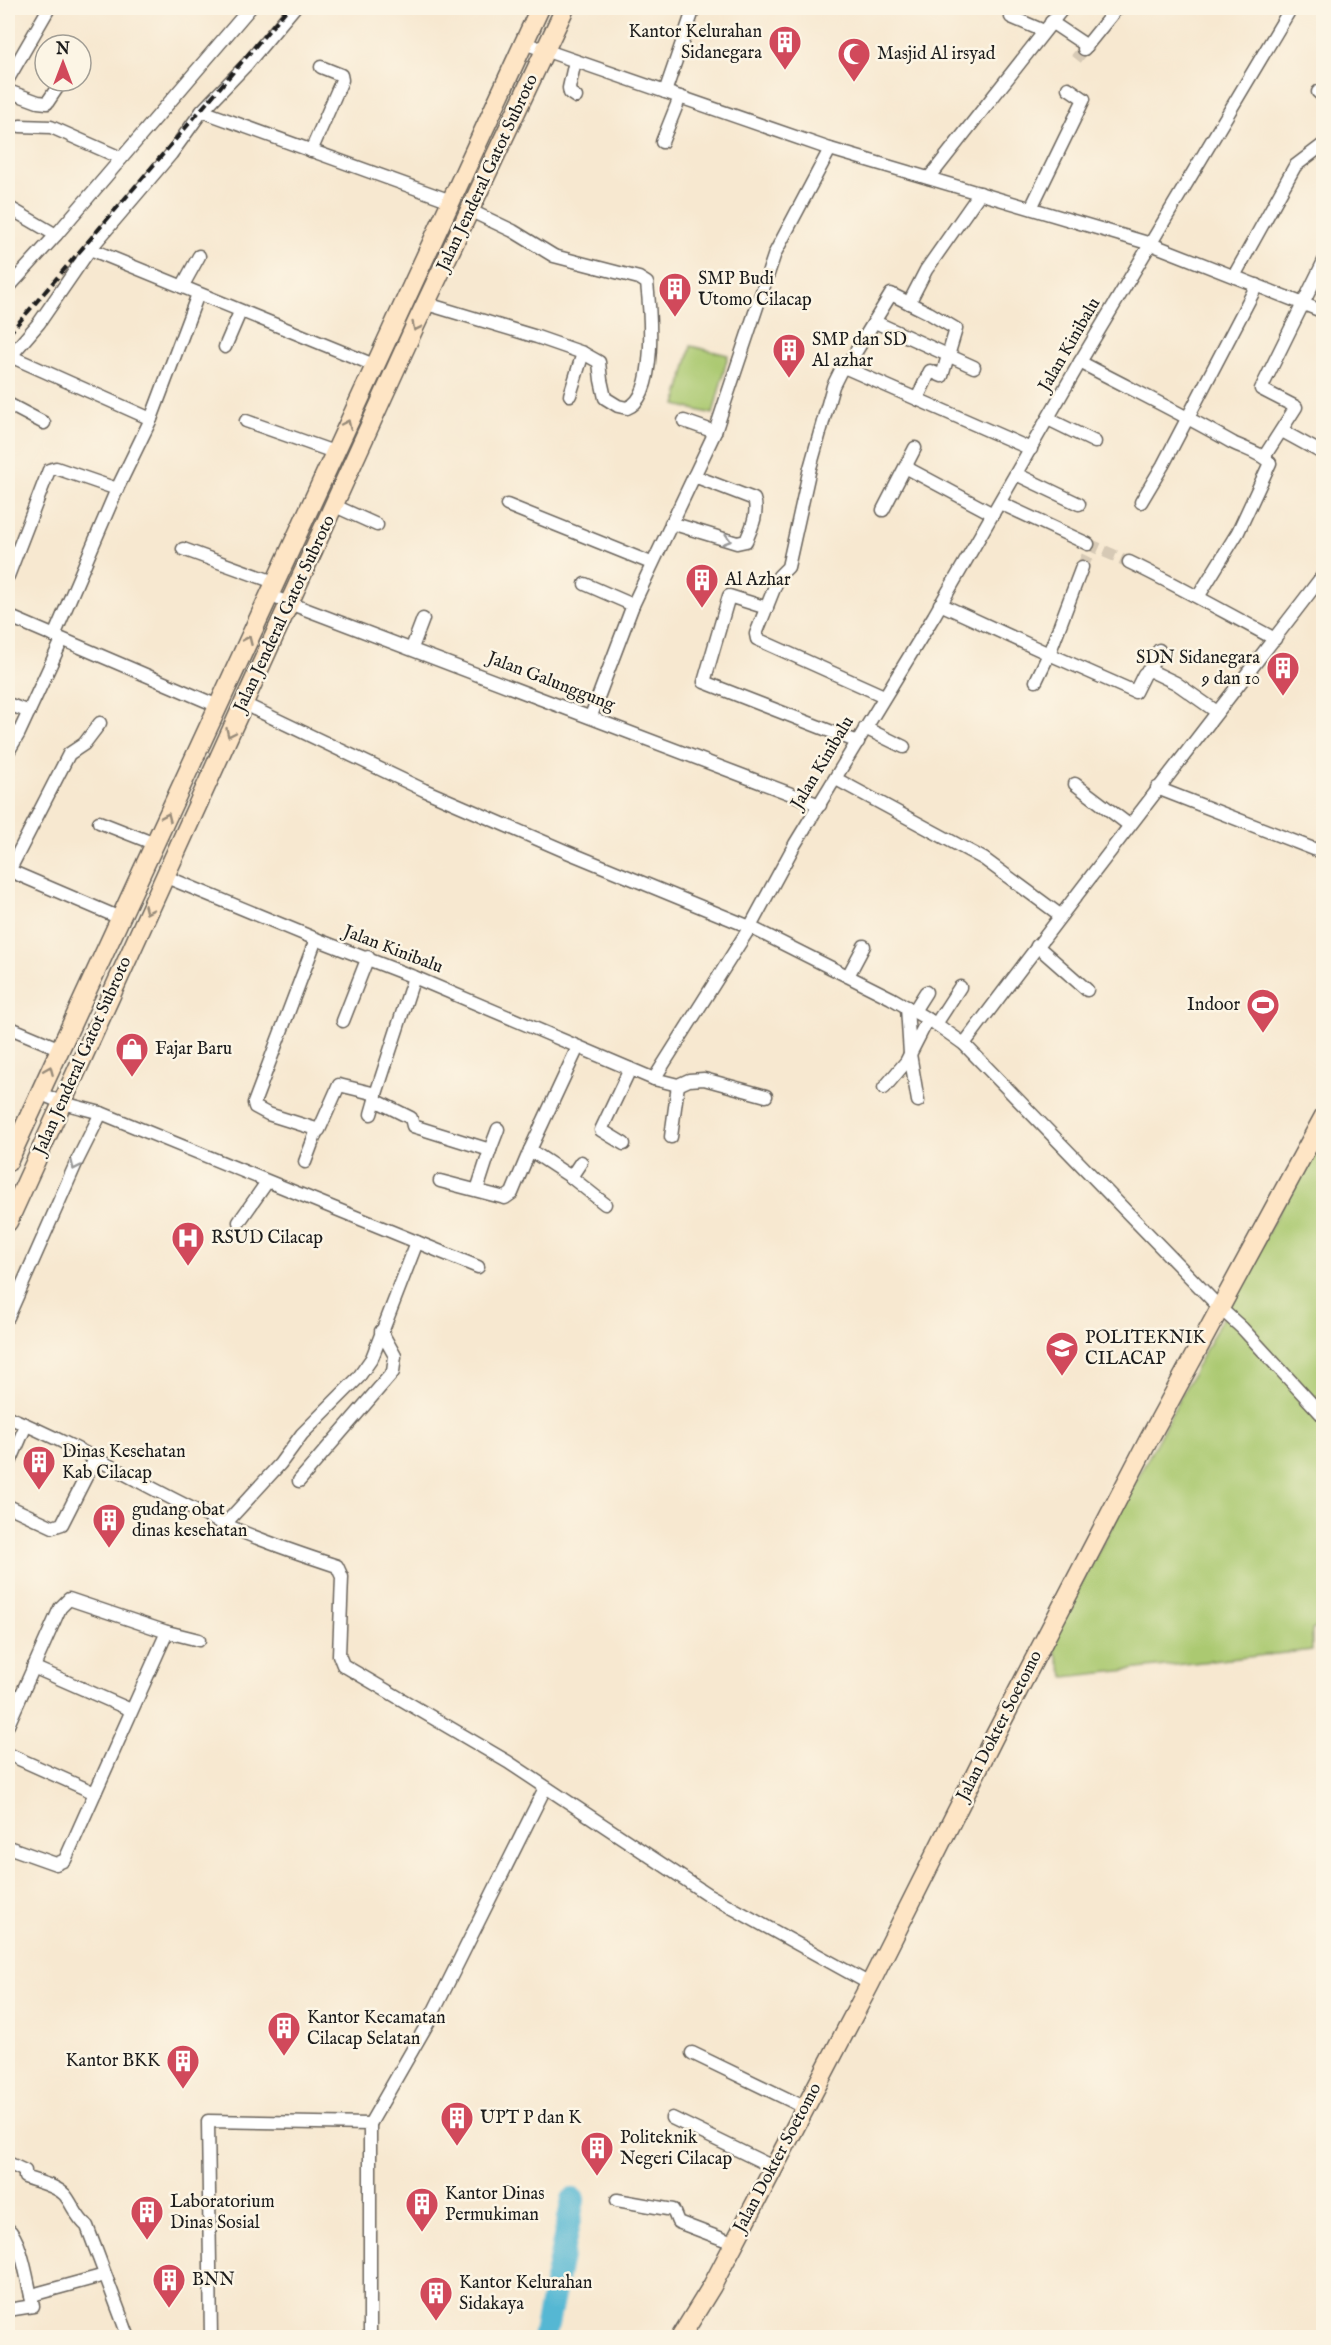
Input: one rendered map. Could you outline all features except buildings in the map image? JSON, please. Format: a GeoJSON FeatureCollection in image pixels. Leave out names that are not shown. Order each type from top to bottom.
{"type":"FeatureCollection","features":[{"type":"Feature","properties":{"kind":"main road","name":"Jalan Jenderal Gatot Subroto"},"geometry":{"type":"LineString","coordinates":[[8,1162],[58,1048],[155,844],[374,364],[540,8]]}},
{"type":"Feature","properties":{"kind":"main road","name":"Jalan Jenderal Gatot Subroto"},"geometry":{"type":"LineString","coordinates":[[8,1222],[416,324],[565,8]]}},
{"type":"Feature","properties":{"kind":"main road","name":"Jalan Dokter Soetomo"},"geometry":{"type":"LineString","coordinates":[[680,2337],[700,2307],[870,1984],[1027,1673],[1323,1116]]}},
{"type":"Feature","properties":{"kind":"street"},"geometry":{"type":"LineString","coordinates":[[8,79],[49,8]]}},
{"type":"Feature","properties":{"kind":"street"},"geometry":{"type":"LineString","coordinates":[[8,288],[56,235],[249,8]]}},
{"type":"Feature","properties":{"kind":"street"},"geometry":{"type":"LineString","coordinates":[[151,419],[9,357],[39,323],[90,249],[171,154],[202,111],[294,8]]}},
{"type":"Feature","properties":{"kind":"street"},"geometry":{"type":"LineString","coordinates":[[665,92],[694,8]]}},
{"type":"Feature","properties":{"kind":"street"},"geometry":{"type":"LineString","coordinates":[[929,178],[1063,8]]}},
{"type":"Feature","properties":{"kind":"street"},"geometry":{"type":"LineString","coordinates":[[1011,17],[1048,27],[1086,47],[1117,8]]}},
{"type":"Feature","properties":{"kind":"street","name":"Jalan Kinibalu"},"geometry":{"type":"LineString","coordinates":[[164,876],[316,939],[368,957],[654,1079],[750,927],[795,844],[997,509],[1080,362],[1291,8]]}},
{"type":"Feature","properties":{"kind":"street"},"geometry":{"type":"LineString","coordinates":[[524,43],[830,149],[1151,244],[1323,312]]}},
{"type":"Feature","properties":{"kind":"street"},"geometry":{"type":"LineString","coordinates":[[575,62],[569,88],[570,93],[576,97]]}},
{"type":"Feature","properties":{"kind":"street"},"geometry":{"type":"LineString","coordinates":[[311,152],[342,80],[341,75],[337,72],[321,67]]}},
{"type":"Feature","properties":{"kind":"street"},"geometry":{"type":"LineString","coordinates":[[1031,208],[1084,99],[1068,88]]}},
{"type":"Feature","properties":{"kind":"street"},"geometry":{"type":"LineString","coordinates":[[8,91],[47,103],[54,93]]}},
{"type":"Feature","properties":{"kind":"street"},"geometry":{"type":"LineString","coordinates":[[662,142],[680,97]]}},
{"type":"Feature","properties":{"kind":"street"},"geometry":{"type":"LineString","coordinates":[[202,111],[451,201]]}},
{"type":"Feature","properties":{"kind":"street"},"geometry":{"type":"LineString","coordinates":[[20,126],[51,127],[121,158]]}},
{"type":"Feature","properties":{"kind":"street"},"geometry":{"type":"LineString","coordinates":[[1234,276],[1295,166],[1323,144]]}},
{"type":"Feature","properties":{"kind":"street"},"geometry":{"type":"LineString","coordinates":[[591,716],[651,563],[715,432],[775,253],[830,149]]}},
{"type":"Feature","properties":{"kind":"street"},"geometry":{"type":"LineString","coordinates":[[909,303],[926,270],[980,193]]}},
{"type":"Feature","properties":{"kind":"street"},"geometry":{"type":"LineString","coordinates":[[8,207],[56,235]]}},
{"type":"Feature","properties":{"kind":"street"},"geometry":{"type":"LineString","coordinates":[[427,304],[583,353],[599,362],[605,398],[618,406],[627,408],[637,402],[651,360],[647,283],[639,278],[554,256],[513,231],[469,210]]}},
{"type":"Feature","properties":{"kind":"street"},"geometry":{"type":"LineString","coordinates":[[90,249],[240,312],[374,364]]}},
{"type":"Feature","properties":{"kind":"street"},"geometry":{"type":"LineString","coordinates":[[182,287],[199,256]]}},
{"type":"Feature","properties":{"kind":"street"},"geometry":{"type":"LineString","coordinates":[[1264,457],[1296,407],[1261,389],[1323,261]]}},
{"type":"Feature","properties":{"kind":"street"},"geometry":{"type":"LineString","coordinates":[[1141,502],[1189,417],[1257,285]]}},
{"type":"Feature","properties":{"kind":"street"},"geometry":{"type":"LineString","coordinates":[[8,752],[28,712],[117,489],[151,419],[198,294]]}},
{"type":"Feature","properties":{"kind":"street"},"geometry":{"type":"LineString","coordinates":[[884,696],[757,639],[756,634],[779,576],[788,567],[810,468],[838,375],[846,368],[891,294],[956,329],[942,376],[930,371],[917,399]]}},
{"type":"Feature","properties":{"kind":"street"},"geometry":{"type":"LineString","coordinates":[[225,347],[240,312]]}},
{"type":"Feature","properties":{"kind":"street"},"geometry":{"type":"LineString","coordinates":[[875,322],[974,367]]}},
{"type":"Feature","properties":{"kind":"street"},"geometry":{"type":"LineString","coordinates":[[570,395],[583,353]]}},
{"type":"Feature","properties":{"kind":"street"},"geometry":{"type":"LineString","coordinates":[[1080,362],[1189,417],[1249,452],[1264,457],[1270,465],[1238,532],[1198,597]]}},
{"type":"Feature","properties":{"kind":"street"},"geometry":{"type":"LineString","coordinates":[[846,368],[1031,449]]}},
{"type":"Feature","properties":{"kind":"street"},"geometry":{"type":"LineString","coordinates":[[8,404],[44,423]]}},
{"type":"Feature","properties":{"kind":"street"},"geometry":{"type":"LineString","coordinates":[[1048,419],[1095,442]]}},
{"type":"Feature","properties":{"kind":"street"},"geometry":{"type":"LineString","coordinates":[[246,421],[334,452]]}},
{"type":"Feature","properties":{"kind":"street"},"geometry":{"type":"LineString","coordinates":[[684,421],[715,432]]}},
{"type":"Feature","properties":{"kind":"street"},"geometry":{"type":"LineString","coordinates":[[1282,431],[1323,454]]}},
{"type":"Feature","properties":{"kind":"street"},"geometry":{"type":"LineString","coordinates":[[882,510],[907,468],[915,448]]}},
{"type":"Feature","properties":{"kind":"street"},"geometry":{"type":"LineString","coordinates":[[8,576],[51,468],[117,489]]}},
{"type":"Feature","properties":{"kind":"street"},"geometry":{"type":"LineString","coordinates":[[907,468],[997,509],[1089,544]]}},
{"type":"Feature","properties":{"kind":"street"},"geometry":{"type":"LineString","coordinates":[[1016,474],[1079,504]]}},
{"type":"Feature","properties":{"kind":"street"},"geometry":{"type":"LineString","coordinates":[[671,523],[737,543],[746,541],[757,506],[754,499],[694,476]]}},
{"type":"Feature","properties":{"kind":"street"},"geometry":{"type":"LineString","coordinates":[[507,505],[651,563]]}},
{"type":"Feature","properties":{"kind":"street"},"geometry":{"type":"LineString","coordinates":[[335,506],[377,525]]}},
{"type":"Feature","properties":{"kind":"street","name":"Jalan Galunggung"},"geometry":{"type":"LineString","coordinates":[[183,549],[271,588],[289,601],[820,805]]}},
{"type":"Feature","properties":{"kind":"street"},"geometry":{"type":"LineString","coordinates":[[1129,562],[1187,590],[1275,639]]}},
{"type":"Feature","properties":{"kind":"street"},"geometry":{"type":"LineString","coordinates":[[1036,681],[1049,654],[1082,567]]}},
{"type":"Feature","properties":{"kind":"street"},"geometry":{"type":"LineString","coordinates":[[964,1044],[1060,915],[1323,574]]}},
{"type":"Feature","properties":{"kind":"street"},"geometry":{"type":"LineString","coordinates":[[585,584],[633,605]]}},
{"type":"Feature","properties":{"kind":"street"},"geometry":{"type":"LineString","coordinates":[[766,608],[729,596],[704,682],[858,742]]}},
{"type":"Feature","properties":{"kind":"street"},"geometry":{"type":"LineString","coordinates":[[940,604],[1135,692],[1159,650]]}},
{"type":"Feature","properties":{"kind":"street"},"geometry":{"type":"LineString","coordinates":[[8,616],[218,706]]}},
{"type":"Feature","properties":{"kind":"street"},"geometry":{"type":"LineString","coordinates":[[412,648],[423,619]]}},
{"type":"Feature","properties":{"kind":"street"},"geometry":{"type":"LineString","coordinates":[[1149,670],[1176,683],[1217,712]]}},
{"type":"Feature","properties":{"kind":"street"},"geometry":{"type":"LineString","coordinates":[[8,704],[28,712]]}},
{"type":"Feature","properties":{"kind":"street"},"geometry":{"type":"LineString","coordinates":[[244,704],[424,790],[750,927],[932,1021],[964,1044],[1242,1328],[1323,1417]]}},
{"type":"Feature","properties":{"kind":"street"},"geometry":{"type":"LineString","coordinates":[[100,723],[84,744],[69,754],[8,870],[120,918]]}},
{"type":"Feature","properties":{"kind":"street"},"geometry":{"type":"LineString","coordinates":[[866,728],[904,747]]}},
{"type":"Feature","properties":{"kind":"street"},"geometry":{"type":"LineString","coordinates":[[836,779],[984,859],[1060,915]]}},
{"type":"Feature","properties":{"kind":"street"},"geometry":{"type":"LineString","coordinates":[[1075,784],[1129,825]]}},
{"type":"Feature","properties":{"kind":"street"},"geometry":{"type":"LineString","coordinates":[[1158,788],[1323,853]]}},
{"type":"Feature","properties":{"kind":"street"},"geometry":{"type":"LineString","coordinates":[[99,822],[155,844]]}},
{"type":"Feature","properties":{"kind":"street"},"geometry":{"type":"LineString","coordinates":[[316,939],[254,1105],[268,1114],[317,1130]]}},
{"type":"Feature","properties":{"kind":"street"},"geometry":{"type":"LineString","coordinates":[[848,976],[864,946]]}},
{"type":"Feature","properties":{"kind":"street"},"geometry":{"type":"LineString","coordinates":[[1037,946],[1087,990]]}},
{"type":"Feature","properties":{"kind":"street"},"geometry":{"type":"LineString","coordinates":[[343,1021],[368,957]]}},
{"type":"Feature","properties":{"kind":"street"},"geometry":{"type":"LineString","coordinates":[[371,1114],[414,977]]}},
{"type":"Feature","properties":{"kind":"street"},"geometry":{"type":"LineString","coordinates":[[885,1088],[932,1021],[960,987]]}},
{"type":"Feature","properties":{"kind":"street"},"geometry":{"type":"LineString","coordinates":[[918,1101],[910,1054],[911,1009],[926,992]]}},
{"type":"Feature","properties":{"kind":"street"},"geometry":{"type":"LineString","coordinates":[[8,1026],[58,1048]]}},
{"type":"Feature","properties":{"kind":"street"},"geometry":{"type":"LineString","coordinates":[[440,1181],[502,1198],[512,1193],[578,1047]]}},
{"type":"Feature","properties":{"kind":"street"},"geometry":{"type":"LineString","coordinates":[[624,1144],[601,1130],[630,1069]]}},
{"type":"Feature","properties":{"kind":"street"},"geometry":{"type":"LineString","coordinates":[[654,1079],[678,1085],[696,1078],[704,1079],[766,1096]]}},
{"type":"Feature","properties":{"kind":"street"},"geometry":{"type":"LineString","coordinates":[[305,1161],[339,1085],[375,1097],[411,1118],[412,1126],[490,1150]]}},
{"type":"Feature","properties":{"kind":"street"},"geometry":{"type":"LineString","coordinates":[[671,1137],[678,1085]]}},
{"type":"Feature","properties":{"kind":"street"},"geometry":{"type":"LineString","coordinates":[[39,1093],[63,1103],[101,1113],[478,1268]]}},
{"type":"Feature","properties":{"kind":"street"},"geometry":{"type":"LineString","coordinates":[[8,1317],[101,1113]]}},
{"type":"Feature","properties":{"kind":"street"},"geometry":{"type":"LineString","coordinates":[[477,1190],[498,1129]]}},
{"type":"Feature","properties":{"kind":"street"},"geometry":{"type":"LineString","coordinates":[[530,1150],[571,1177],[605,1204]]}},
{"type":"Feature","properties":{"kind":"street"},"geometry":{"type":"LineString","coordinates":[[571,1177],[581,1161]]}},
{"type":"Feature","properties":{"kind":"street"},"geometry":{"type":"LineString","coordinates":[[239,1222],[267,1182]]}},
{"type":"Feature","properties":{"kind":"street"},"geometry":{"type":"LineString","coordinates":[[225,1524],[280,1464],[302,1434],[358,1378],[372,1358],[417,1242]]}},
{"type":"Feature","properties":{"kind":"street"},"geometry":{"type":"LineString","coordinates":[[299,1481],[393,1372],[395,1356],[381,1331]]}},
{"type":"Feature","properties":{"kind":"street"},"geometry":{"type":"LineString","coordinates":[[358,1378],[377,1390]]}},
{"type":"Feature","properties":{"kind":"street"},"geometry":{"type":"LineString","coordinates":[[8,1417],[96,1457],[225,1524],[272,1544],[337,1566],[342,1577],[338,1637],[339,1655],[343,1665],[508,1762],[707,1894],[870,1984]]}},
{"type":"Feature","properties":{"kind":"street"},"geometry":{"type":"LineString","coordinates":[[8,1467],[26,1425]]}},
{"type":"Feature","properties":{"kind":"street"},"geometry":{"type":"LineString","coordinates":[[8,1506],[53,1527],[62,1524],[96,1457]]}},
{"type":"Feature","properties":{"kind":"street"},"geometry":{"type":"LineString","coordinates":[[8,1725],[60,1608],[69,1599],[167,1632],[199,1640]]}},
{"type":"Feature","properties":{"kind":"street"},"geometry":{"type":"LineString","coordinates":[[8,1847],[48,1862],[61,1864],[65,1860],[167,1632]]}},
{"type":"Feature","properties":{"kind":"street"},"geometry":{"type":"LineString","coordinates":[[33,1667],[131,1710]]}},
{"type":"Feature","properties":{"kind":"street"},"geometry":{"type":"LineString","coordinates":[[8,1754],[95,1793]]}},
{"type":"Feature","properties":{"kind":"street"},"geometry":{"type":"LineString","coordinates":[[370,2337],[370,2124],[429,2021],[545,1788]]}},
{"type":"Feature","properties":{"kind":"street"},"geometry":{"type":"LineString","coordinates":[[692,2053],[804,2106]]}},
{"type":"Feature","properties":{"kind":"street"},"geometry":{"type":"LineString","coordinates":[[672,2118],[773,2167]]}},
{"type":"Feature","properties":{"kind":"street"},"geometry":{"type":"LineString","coordinates":[[211,2337],[208,2121],[370,2124]]}},
{"type":"Feature","properties":{"kind":"street"},"geometry":{"type":"LineString","coordinates":[[8,2163],[25,2171],[25,2177],[64,2194],[84,2223],[129,2337]]}},
{"type":"Feature","properties":{"kind":"street"},"geometry":{"type":"LineString","coordinates":[[617,2200],[673,2210],[678,2222],[733,2243]]}},
{"type":"Feature","properties":{"kind":"street"},"geometry":{"type":"LineString","coordinates":[[8,2229],[17,2243],[33,2306],[8,2310]]}},
{"type":"Feature","properties":{"kind":"street"},"geometry":{"type":"LineString","coordinates":[[30,2296],[105,2275]]}},
{"type":"Feature","properties":{"kind":"green space"},"geometry":{"type":"Polygon","coordinates":[[[691,346],[728,355],[713,414],[676,405],[691,346]]]}},
{"type":"Feature","properties":{"kind":"green space"},"geometry":{"type":"Polygon","coordinates":[[[1323,1128],[1324,1624],[1312,1630],[1312,1650],[1065,1677],[1051,1641],[1323,1128]]]}},
{"type":"Feature","properties":{"kind":"waterway"},"geometry":{"type":"LineString","coordinates":[[544,2338],[573,2200]]}},
{"type":"Feature","properties":{"kind":"tunnel"},"geometry":{"type":"LineString","coordinates":[[1076,59],[1084,49]]}},
{"type":"Feature","properties":{"kind":"tunnel"},"geometry":{"type":"LineString","coordinates":[[1088,544],[1129,562]]}},
{"type":"Feature","properties":{"kind":"tunnel"},"geometry":{"type":"LineString","coordinates":[[1082,567],[1092,546]]}},
{"type":"Feature","properties":{"kind":"railway"},"geometry":{"type":"LineString","coordinates":[[8,335],[288,8]]}},
{"type":"Feature","properties":{"kind":"place","name":"Kantor Kelurahan Sidanegara"},"geometry":{"type":"Point","coordinates":[785,71]}},
{"type":"Feature","properties":{"kind":"place","name":"Masjid Al irsyad"},"geometry":{"type":"Point","coordinates":[854,83]}},
{"type":"Feature","properties":{"kind":"place","name":"SMP Budi Utomo Cilacap"},"geometry":{"type":"Point","coordinates":[675,318]}},
{"type":"Feature","properties":{"kind":"place","name":"SMP dan SD Al azhar"},"geometry":{"type":"Point","coordinates":[789,379]}},
{"type":"Feature","properties":{"kind":"place","name":"Al Azhar"},"geometry":{"type":"Point","coordinates":[702,609]}},
{"type":"Feature","properties":{"kind":"place","name":"SDN Sidanegara 9 dan 10"},"geometry":{"type":"Point","coordinates":[1283,697]}},
{"type":"Feature","properties":{"kind":"place","name":"Indoor"},"geometry":{"type":"Point","coordinates":[1263,1034]}},
{"type":"Feature","properties":{"kind":"place","name":"Fajar Baru"},"geometry":{"type":"Point","coordinates":[132,1078]}},
{"type":"Feature","properties":{"kind":"place","name":"RSUD Cilacap"},"geometry":{"type":"Point","coordinates":[188,1267]}},
{"type":"Feature","properties":{"kind":"place","name":"POLITEKNIK CILACAP"},"geometry":{"type":"Point","coordinates":[1062,1377]}},
{"type":"Feature","properties":{"kind":"place","name":"Dinas Kesehatan Kab Cilacap"},"geometry":{"type":"Point","coordinates":[39,1491]}},
{"type":"Feature","properties":{"kind":"place","name":"gudang obat dinas kesehatan"},"geometry":{"type":"Point","coordinates":[109,1549]}},
{"type":"Feature","properties":{"kind":"place","name":"Kantor Kecamatan Cilacap Selatan"},"geometry":{"type":"Point","coordinates":[284,2057]}},
{"type":"Feature","properties":{"kind":"place","name":"Kantor BKK"},"geometry":{"type":"Point","coordinates":[183,2090]}},
{"type":"Feature","properties":{"kind":"place","name":"UPT P dan K"},"geometry":{"type":"Point","coordinates":[457,2147]}},
{"type":"Feature","properties":{"kind":"place","name":"Politeknik Negeri Cilacap"},"geometry":{"type":"Point","coordinates":[597,2177]}},
{"type":"Feature","properties":{"kind":"place","name":"Kantor Dinas Permukiman"},"geometry":{"type":"Point","coordinates":[422,2233]}},
{"type":"Feature","properties":{"kind":"place","name":"Laboratorium Dinas Sosial"},"geometry":{"type":"Point","coordinates":[147,2241]}},
{"type":"Feature","properties":{"kind":"place","name":"BNN"},"geometry":{"type":"Point","coordinates":[169,2309]}},
{"type":"Feature","properties":{"kind":"place","name":"Kantor Kelurahan Sidakaya"},"geometry":{"type":"Point","coordinates":[436,2322]}}]}
